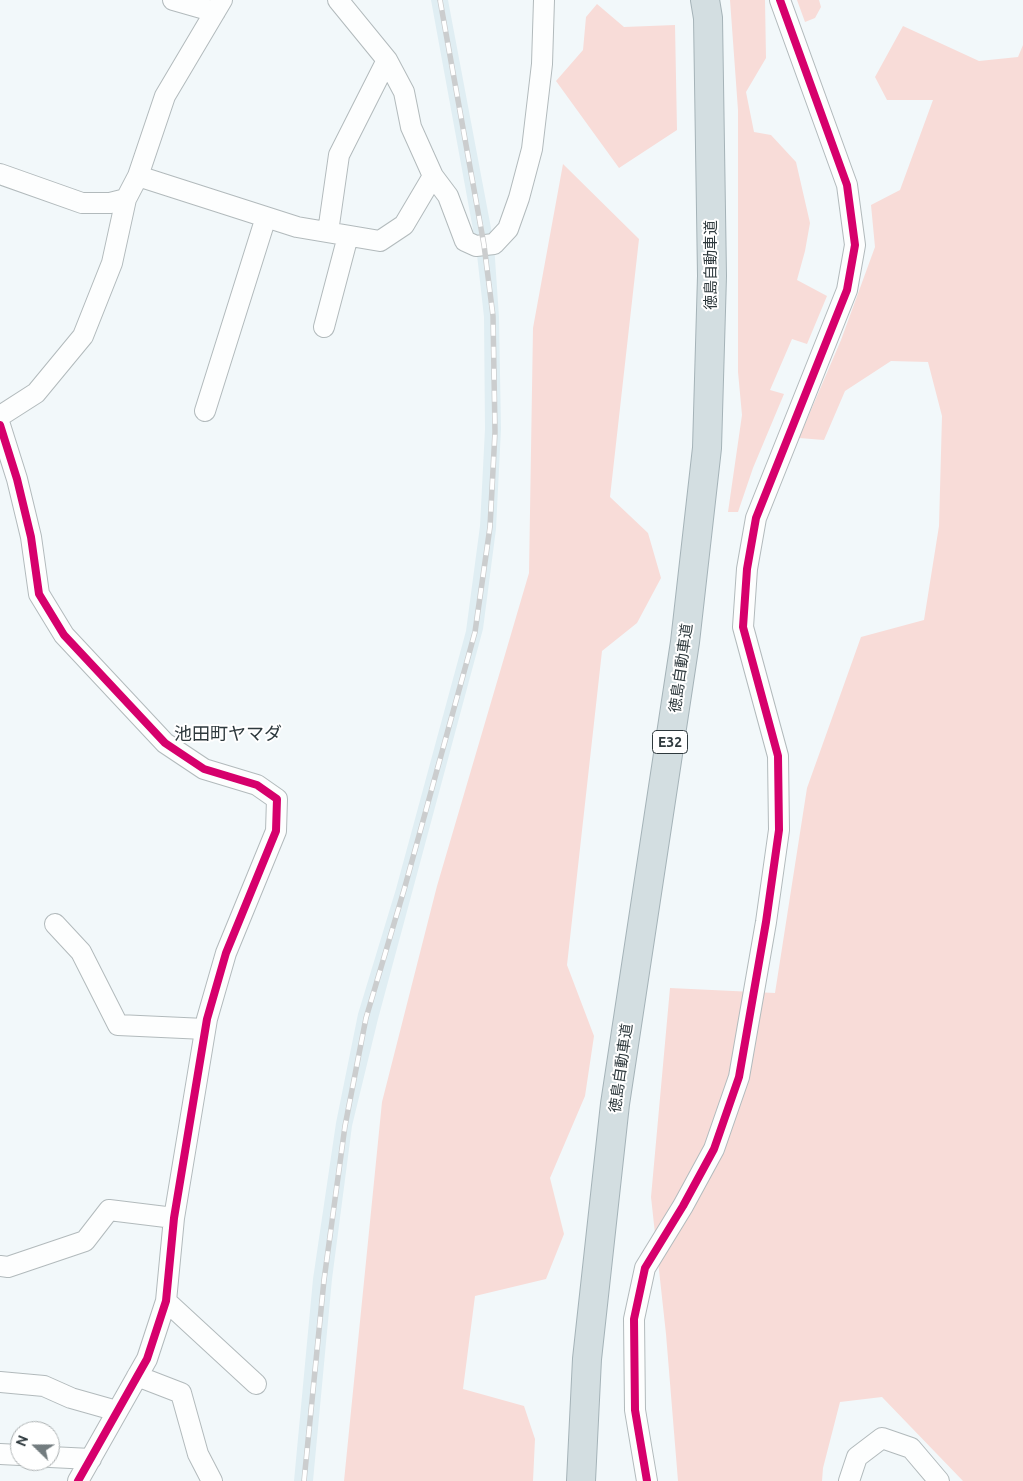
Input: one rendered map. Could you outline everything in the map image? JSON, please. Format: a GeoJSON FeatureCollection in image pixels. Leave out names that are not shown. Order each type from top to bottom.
{"type":"FeatureCollection","features":[{"type":"Feature","properties":{"kind":"highway","name":"徳島自動車道"},"geometry":{"type":"LineString","coordinates":[[581,1481],[587,1359],[615,1104],[685,642],[708,448],[712,276],[708,18],[706,0]]}},
{"type":"Feature","properties":{"kind":"street"},"geometry":{"type":"LineString","coordinates":[[0,416],[36,393],[83,336],[112,263],[126,198],[138,176],[166,96],[218,6],[173,0]]}},
{"type":"Feature","properties":{"kind":"street"},"geometry":{"type":"LineString","coordinates":[[338,0],[387,60],[404,92],[411,127],[433,176],[448,196],[465,241],[476,246],[494,244],[508,229],[519,198],[532,149],[542,64],[544,0]]}},
{"type":"Feature","properties":{"kind":"street"},"geometry":{"type":"LineString","coordinates":[[647,1481],[635,1410],[634,1319],[646,1268],[714,1149],[740,1077],[766,922],[779,830],[778,756],[743,626],[747,569],[756,518],[847,290],[855,245],[847,185],[780,0]]}},
{"type":"Feature","properties":{"kind":"street"},"geometry":{"type":"LineString","coordinates":[[328,232],[339,155],[387,60]]}},
{"type":"Feature","properties":{"kind":"street"},"geometry":{"type":"LineString","coordinates":[[0,174],[82,203],[110,203],[126,198]]}},
{"type":"Feature","properties":{"kind":"street"},"geometry":{"type":"LineString","coordinates":[[138,176],[297,227],[380,241],[404,225],[433,176]]}},
{"type":"Feature","properties":{"kind":"street"},"geometry":{"type":"LineString","coordinates":[[205,411],[266,217]]}},
{"type":"Feature","properties":{"kind":"street"},"geometry":{"type":"LineString","coordinates":[[324,327],[348,236]]}},
{"type":"Feature","properties":{"kind":"street"},"geometry":{"type":"LineString","coordinates":[[2,436],[17,479],[30,538],[39,594],[64,635],[166,743],[204,769],[256,785],[277,798],[276,831],[226,953],[205,1029],[174,1218],[166,1301],[147,1360],[78,1481]]}},
{"type":"Feature","properties":{"kind":"street"},"geometry":{"type":"LineString","coordinates":[[54,924],[81,952],[118,1025],[205,1029]]}},
{"type":"Feature","properties":{"kind":"street"},"geometry":{"type":"LineString","coordinates":[[0,1266],[8,1267],[84,1241],[110,1210],[174,1218]]}},
{"type":"Feature","properties":{"kind":"street"},"geometry":{"type":"LineString","coordinates":[[166,1301],[256,1384]]}},
{"type":"Feature","properties":{"kind":"street"},"geometry":{"type":"LineString","coordinates":[[137,1376],[181,1393],[198,1454],[212,1481]]}},
{"type":"Feature","properties":{"kind":"street"},"geometry":{"type":"LineString","coordinates":[[0,1382],[44,1386],[71,1398],[117,1411]]}},
{"type":"Feature","properties":{"kind":"street"},"geometry":{"type":"LineString","coordinates":[[849,1481],[857,1457],[882,1438],[911,1448],[939,1481]]}},
{"type":"Feature","properties":{"kind":"street"},"geometry":{"type":"LineString","coordinates":[[60,1458],[90,1459]]}},
{"type":"Feature","properties":{"kind":"shaded area"},"geometry":{"type":"Polygon","coordinates":[[[431,0],[448,0],[494,244],[499,317],[501,429],[496,529],[483,629],[378,1019],[352,1126],[332,1279],[313,1481],[294,1481],[313,1279],[336,1123],[358,1014],[396,889],[466,631],[480,526],[485,429],[484,317],[476,246],[431,0]]]}},
{"type":"Feature","properties":{"kind":"shaded area"},"geometry":{"type":"Polygon","coordinates":[[[730,0],[765,0],[766,58],[746,92],[754,132],[771,135],[796,162],[810,223],[797,280],[827,296],[807,344],[792,339],[770,390],[784,394],[753,468],[738,512],[728,512],[742,415],[738,372],[738,110],[730,0]]]}},
{"type":"Feature","properties":{"kind":"shaded area"},"geometry":{"type":"Polygon","coordinates":[[[797,0],[819,0],[821,7],[815,18],[805,22],[797,0]]]}},
{"type":"Feature","properties":{"kind":"shaded area"},"geometry":{"type":"Polygon","coordinates":[[[597,4],[624,27],[675,25],[677,130],[619,168],[556,81],[583,50],[586,17],[597,4]]]}},
{"type":"Feature","properties":{"kind":"shaded area"},"geometry":{"type":"Polygon","coordinates":[[[903,26],[979,61],[1018,57],[1023,45],[1023,1481],[963,1481],[882,1397],[840,1402],[823,1468],[822,1481],[678,1481],[666,1334],[651,1197],[670,988],[775,993],[807,788],[861,637],[924,620],[939,526],[942,416],[928,362],[891,361],[845,391],[824,440],[799,438],[841,340],[875,247],[871,205],[900,190],[933,100],[887,100],[875,77],[903,26]]]}},
{"type":"Feature","properties":{"kind":"shaded area"},"geometry":{"type":"Polygon","coordinates":[[[563,164],[639,239],[610,497],[648,533],[661,578],[637,623],[602,651],[567,965],[594,1036],[585,1096],[550,1178],[564,1234],[546,1279],[475,1296],[463,1389],[524,1406],[535,1439],[533,1481],[344,1481],[382,1102],[437,886],[529,573],[533,328],[563,164]]]}},
{"type":"Feature","properties":{"kind":"railway"},"geometry":{"type":"LineString","coordinates":[[304,1481],[324,1280],[345,1126],[366,1018],[404,890],[475,632],[490,527],[495,432],[493,316],[484,245],[440,0]]}},
{"type":"Feature","properties":{"kind":"cycle path"},"geometry":{"type":"LineString","coordinates":[[647,1481],[635,1410],[634,1319],[645,1268],[683,1206],[714,1149],[739,1077],[766,922],[779,830],[778,756],[743,627],[747,569],[756,518],[847,290],[855,245],[847,185],[780,0]]}},
{"type":"Feature","properties":{"kind":"cycle path"},"geometry":{"type":"LineString","coordinates":[[0,425],[17,479],[31,537],[39,594],[64,635],[165,743],[204,769],[257,785],[277,799],[276,831],[226,953],[207,1019],[174,1218],[166,1301],[147,1359],[78,1481]]}},
{"type":"Feature","properties":{"kind":"district","name":"池田町ヤマダ"},"geometry":{"type":"Point","coordinates":[228,734]}}]}
